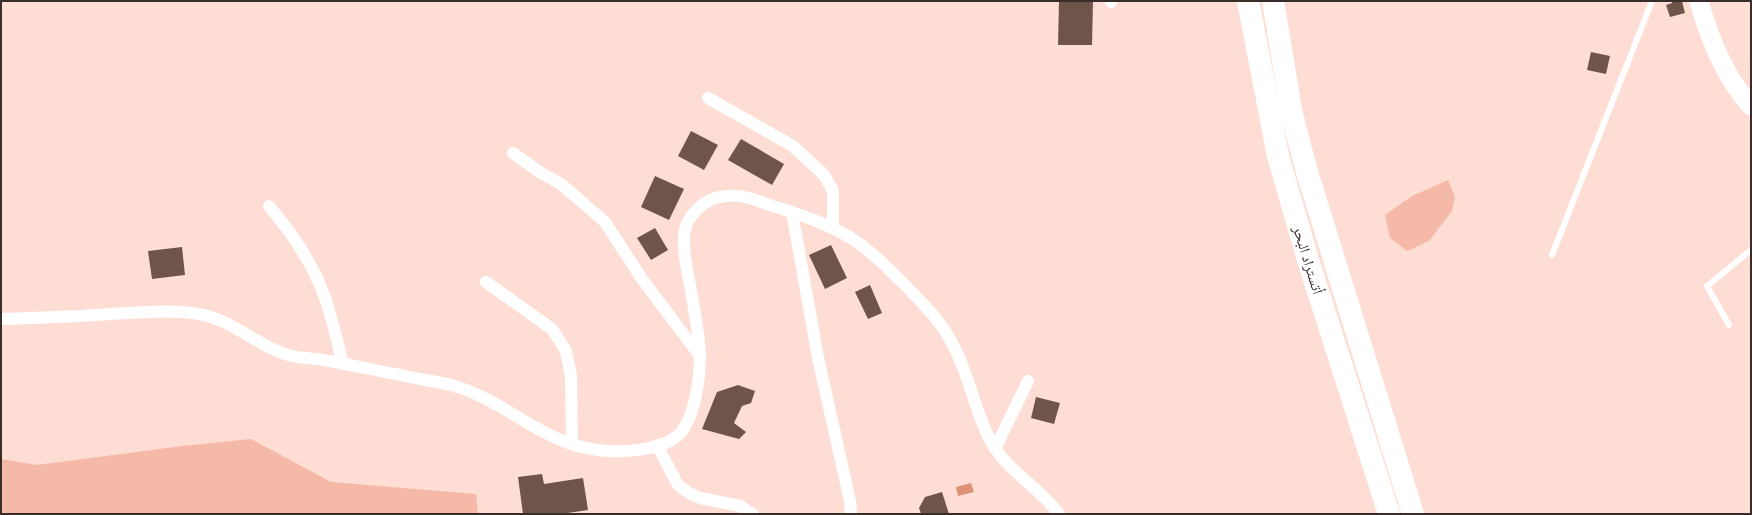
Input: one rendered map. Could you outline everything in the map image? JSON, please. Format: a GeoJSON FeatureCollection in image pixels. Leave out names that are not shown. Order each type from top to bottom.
{"type":"FeatureCollection","features":[{"type":"Feature","properties":{"kind":"highway","name":"أتستراد البحر"},"geometry":{"type":"LineString","coordinates":[[1248,1],[1278,156],[1308,260],[1389,514]]}},
{"type":"Feature","properties":{"kind":"highway","name":"أتستراد البحر"},"geometry":{"type":"LineString","coordinates":[[1273,1],[1292,115],[1307,172],[1413,514]]}},
{"type":"Feature","properties":{"kind":"main road"},"geometry":{"type":"LineString","coordinates":[[1699,1],[1707,29],[1725,68],[1742,97],[1751,106]]}},
{"type":"Feature","properties":{"kind":"street"},"geometry":{"type":"LineString","coordinates":[[708,98],[793,146],[824,175],[833,191],[833,228]]}},
{"type":"Feature","properties":{"kind":"street"},"geometry":{"type":"LineString","coordinates":[[513,153],[541,173],[561,184],[605,222],[642,279],[700,356]]}},
{"type":"Feature","properties":{"kind":"street"},"geometry":{"type":"LineString","coordinates":[[1,319],[165,312],[199,314],[216,318],[233,326],[269,348],[295,357],[324,360],[454,385],[489,400],[520,420],[559,440],[596,450],[637,451],[676,437],[688,422],[696,396],[700,356],[685,248],[685,228],[697,209],[712,198],[739,194],[833,228],[854,240],[884,265],[922,302],[938,321],[951,340],[959,356],[986,432],[995,449],[1016,473],[1040,494],[1059,514]]}},
{"type":"Feature","properties":{"kind":"street"},"geometry":{"type":"LineString","coordinates":[[269,206],[287,228],[315,274],[324,295],[342,364]]}},
{"type":"Feature","properties":{"kind":"street"},"geometry":{"type":"LineString","coordinates":[[792,212],[818,358],[850,501],[851,514]]}},
{"type":"Feature","properties":{"kind":"street"},"geometry":{"type":"LineString","coordinates":[[486,282],[552,329],[566,351],[571,376],[572,444]]}},
{"type":"Feature","properties":{"kind":"street"},"geometry":{"type":"LineString","coordinates":[[995,449],[1028,381]]}},
{"type":"Feature","properties":{"kind":"street"},"geometry":{"type":"LineString","coordinates":[[657,445],[678,485],[689,494],[700,498],[740,506],[753,514]]}},
{"type":"Feature","properties":{"kind":"lane"},"geometry":{"type":"LineString","coordinates":[[1552,255],[1652,1]]}},
{"type":"Feature","properties":{"kind":"lane"},"geometry":{"type":"LineString","coordinates":[[1729,325],[1707,286],[1751,250]]}},
{"type":"Feature","properties":{"kind":"shaded area"},"geometry":{"type":"Polygon","coordinates":[[[1448,180],[1455,197],[1452,211],[1429,241],[1407,251],[1390,238],[1385,215],[1412,196],[1448,180]]]}},
{"type":"Feature","properties":{"kind":"shaded area"},"geometry":{"type":"Polygon","coordinates":[[[251,439],[331,482],[476,494],[478,514],[1,514],[1,459],[37,465],[182,446],[251,439]]]}},
{"type":"Feature","properties":{"kind":"shaded area"},"geometry":{"type":"Polygon","coordinates":[[[971,483],[974,492],[958,496],[956,487],[971,483]]]}},
{"type":"Feature","properties":{"kind":"building"},"geometry":{"type":"Polygon","coordinates":[[[1059,1],[1093,1],[1092,45],[1058,45],[1059,1]]]}},
{"type":"Feature","properties":{"kind":"building"},"geometry":{"type":"Polygon","coordinates":[[[1672,1],[1682,1],[1685,13],[1670,17],[1666,5],[1672,3],[1672,1]]]}},
{"type":"Feature","properties":{"kind":"building"},"geometry":{"type":"Polygon","coordinates":[[[1591,52],[1610,56],[1606,74],[1587,70],[1591,52]]]}},
{"type":"Feature","properties":{"kind":"building"},"geometry":{"type":"Polygon","coordinates":[[[691,131],[718,145],[704,170],[678,156],[691,131]]]}},
{"type":"Feature","properties":{"kind":"building"},"geometry":{"type":"Polygon","coordinates":[[[741,139],[784,164],[772,185],[728,160],[741,139]]]}},
{"type":"Feature","properties":{"kind":"building"},"geometry":{"type":"Polygon","coordinates":[[[655,176],[684,189],[669,220],[641,207],[655,176]]]}},
{"type":"Feature","properties":{"kind":"building"},"geometry":{"type":"Polygon","coordinates":[[[655,228],[668,250],[651,260],[637,238],[655,228]]]}},
{"type":"Feature","properties":{"kind":"building"},"geometry":{"type":"Polygon","coordinates":[[[831,245],[847,278],[825,289],[809,255],[831,245]]]}},
{"type":"Feature","properties":{"kind":"building"},"geometry":{"type":"Polygon","coordinates":[[[182,247],[185,275],[152,279],[148,251],[182,247]]]}},
{"type":"Feature","properties":{"kind":"building"},"geometry":{"type":"Polygon","coordinates":[[[870,285],[882,313],[868,319],[855,292],[870,285]]]}},
{"type":"Feature","properties":{"kind":"building"},"geometry":{"type":"Polygon","coordinates":[[[738,385],[755,391],[751,403],[742,406],[734,423],[746,432],[739,439],[702,429],[717,392],[738,385]]]}},
{"type":"Feature","properties":{"kind":"building"},"geometry":{"type":"Polygon","coordinates":[[[1036,397],[1060,403],[1054,424],[1031,418],[1036,397]]]}},
{"type":"Feature","properties":{"kind":"building"},"geometry":{"type":"Polygon","coordinates":[[[542,474],[544,484],[583,478],[588,510],[561,514],[523,514],[518,477],[542,474]]]}},
{"type":"Feature","properties":{"kind":"building"},"geometry":{"type":"Polygon","coordinates":[[[942,492],[949,514],[921,514],[919,508],[925,497],[942,492]]]}}]}
